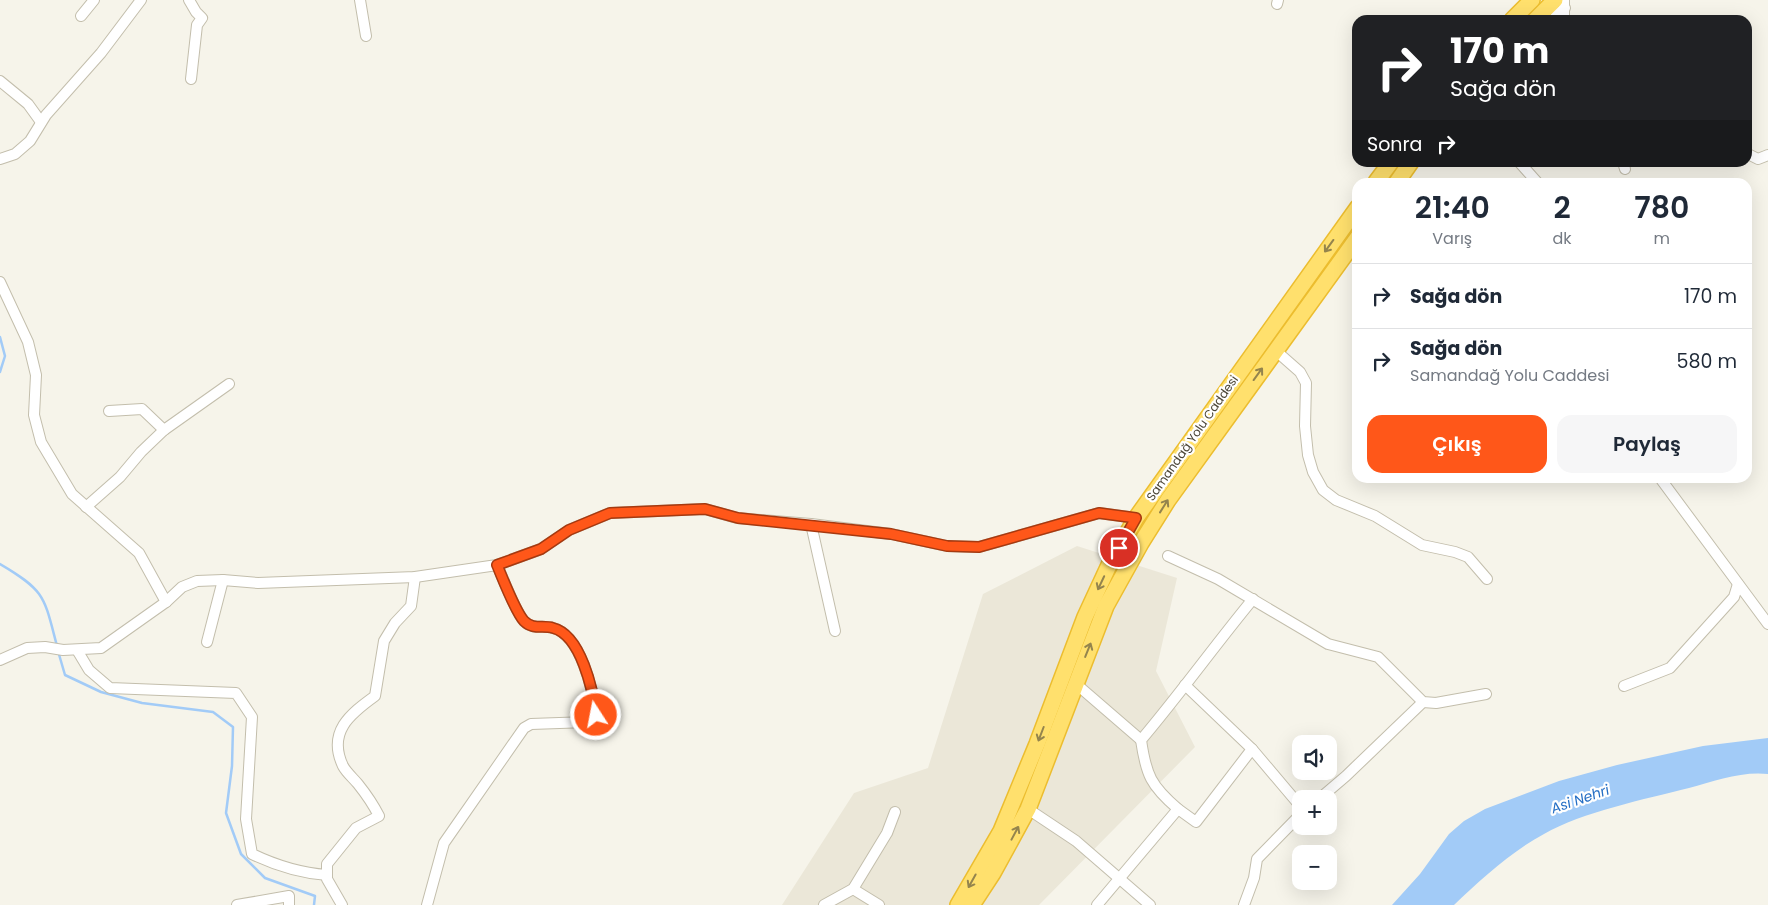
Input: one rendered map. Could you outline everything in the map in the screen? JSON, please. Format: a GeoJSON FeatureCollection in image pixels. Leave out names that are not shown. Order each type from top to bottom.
{"type":"FeatureCollection","features":[{"type":"Feature","properties":{"kind":"highway"},"geometry":{"type":"LineString","coordinates":[[1517,15],[1532,0]]}},
{"type":"Feature","properties":{"kind":"highway"},"geometry":{"type":"LineString","coordinates":[[1543,15],[1561,3]]}},
{"type":"Feature","properties":{"kind":"highway"},"geometry":{"type":"LineString","coordinates":[[1379,178],[1388,167]]}},
{"type":"Feature","properties":{"kind":"highway"},"geometry":{"type":"LineString","coordinates":[[1400,178],[1408,167]]}},
{"type":"Feature","properties":{"kind":"highway","name":"Samandağ Yolu Caddesi"},"geometry":{"type":"LineString","coordinates":[[963,905],[1001,831],[1037,744],[1085,617],[1110,563],[1136,518],[1352,214]]}},
{"type":"Feature","properties":{"kind":"highway","name":"Samandağ Yolu Caddesi"},"geometry":{"type":"LineString","coordinates":[[963,905],[993,873],[1028,809],[1106,606],[1140,543],[1168,500],[1352,245]]}},
{"type":"Feature","properties":{"kind":"street"},"geometry":{"type":"LineString","coordinates":[[81,16],[94,0]]}},
{"type":"Feature","properties":{"kind":"street"},"geometry":{"type":"LineString","coordinates":[[0,159],[15,154],[30,141],[41,122],[100,54],[141,0]]}},
{"type":"Feature","properties":{"kind":"street"},"geometry":{"type":"LineString","coordinates":[[189,0],[202,18],[197,26],[191,79]]}},
{"type":"Feature","properties":{"kind":"street"},"geometry":{"type":"LineString","coordinates":[[360,0],[366,36]]}},
{"type":"Feature","properties":{"kind":"street"},"geometry":{"type":"LineString","coordinates":[[1556,15],[1561,3]]}},
{"type":"Feature","properties":{"kind":"street"},"geometry":{"type":"LineString","coordinates":[[0,81],[28,104],[41,122]]}},
{"type":"Feature","properties":{"kind":"street"},"geometry":{"type":"LineString","coordinates":[[1752,156],[1758,160],[1768,155]]}},
{"type":"Feature","properties":{"kind":"street"},"geometry":{"type":"LineString","coordinates":[[1524,167],[1533,178]]}},
{"type":"Feature","properties":{"kind":"street"},"geometry":{"type":"LineString","coordinates":[[0,282],[28,342],[36,375],[34,416],[41,442],[72,494],[139,553],[166,602]]}},
{"type":"Feature","properties":{"kind":"street"},"geometry":{"type":"LineString","coordinates":[[1275,350],[1300,372],[1306,383],[1305,426],[1308,456],[1313,472],[1323,490],[1336,500],[1375,516],[1422,545],[1455,552],[1468,557],[1487,579]]}},
{"type":"Feature","properties":{"kind":"street"},"geometry":{"type":"LineString","coordinates":[[86,507],[120,477],[141,452],[164,430],[229,384]]}},
{"type":"Feature","properties":{"kind":"street"},"geometry":{"type":"LineString","coordinates":[[109,411],[142,410],[164,430]]}},
{"type":"Feature","properties":{"kind":"street"},"geometry":{"type":"LineString","coordinates":[[1664,483],[1768,624]]}},
{"type":"Feature","properties":{"kind":"street"},"geometry":{"type":"LineString","coordinates":[[0,660],[27,648],[45,647],[77,650],[101,648],[166,602],[182,587],[197,581],[223,580],[258,583],[415,577],[497,565],[541,549],[569,530],[610,513],[705,509],[738,518],[811,524],[891,534],[947,546],[979,547],[1099,513],[1136,518]]}},
{"type":"Feature","properties":{"kind":"street"},"geometry":{"type":"LineString","coordinates":[[811,524],[836,631]]}},
{"type":"Feature","properties":{"kind":"street"},"geometry":{"type":"LineString","coordinates":[[1168,556],[1218,579],[1328,644],[1378,657],[1393,670],[1411,692],[1424,702],[1436,703],[1486,694]]}},
{"type":"Feature","properties":{"kind":"street"},"geometry":{"type":"LineString","coordinates":[[427,905],[444,843],[524,728],[531,724],[588,722],[596,715],[584,662],[579,652],[561,632],[554,628],[533,627],[524,621],[497,565]]}},
{"type":"Feature","properties":{"kind":"street"},"geometry":{"type":"LineString","coordinates":[[342,905],[327,879],[327,864],[356,828],[379,816],[372,802],[343,766],[339,750],[338,733],[353,711],[375,696],[384,641],[395,623],[411,606],[415,577]]}},
{"type":"Feature","properties":{"kind":"street"},"geometry":{"type":"LineString","coordinates":[[207,642],[223,580]]}},
{"type":"Feature","properties":{"kind":"street"},"geometry":{"type":"LineString","coordinates":[[1624,686],[1670,668],[1734,596],[1738,584]]}},
{"type":"Feature","properties":{"kind":"street"},"geometry":{"type":"LineString","coordinates":[[1141,740],[1252,599]]}},
{"type":"Feature","properties":{"kind":"street"},"geometry":{"type":"LineString","coordinates":[[77,650],[88,670],[110,688],[236,693],[252,717],[246,820],[252,854],[304,874],[327,875]]}},
{"type":"Feature","properties":{"kind":"street"},"geometry":{"type":"LineString","coordinates":[[1075,683],[1141,740],[1149,776],[1159,793],[1196,822],[1252,749]]}},
{"type":"Feature","properties":{"kind":"street"},"geometry":{"type":"LineString","coordinates":[[1185,685],[1252,749],[1292,796]]}},
{"type":"Feature","properties":{"kind":"street"},"geometry":{"type":"LineString","coordinates":[[1330,790],[1424,702]]}},
{"type":"Feature","properties":{"kind":"street"},"geometry":{"type":"LineString","coordinates":[[1028,809],[1076,841],[1150,905]]}},
{"type":"Feature","properties":{"kind":"street"},"geometry":{"type":"LineString","coordinates":[[1096,905],[1178,809]]}},
{"type":"Feature","properties":{"kind":"street"},"geometry":{"type":"LineString","coordinates":[[824,905],[853,889],[887,833],[895,812]]}},
{"type":"Feature","properties":{"kind":"street"},"geometry":{"type":"LineString","coordinates":[[1244,905],[1254,878],[1257,859],[1292,823]]}},
{"type":"Feature","properties":{"kind":"street"},"geometry":{"type":"LineString","coordinates":[[853,889],[880,905]]}},
{"type":"Feature","properties":{"kind":"street"},"geometry":{"type":"LineString","coordinates":[[237,905],[288,896],[289,905]]}},
{"type":"Feature","properties":{"kind":"shaded area"},"geometry":{"type":"Polygon","coordinates":[[[1077,546],[1177,578],[1156,671],[1195,747],[1039,905],[782,905],[854,793],[928,768],[983,594],[1077,546]]]}},
{"type":"Feature","properties":{"kind":"water","name":"Asi Nehri"},"geometry":{"type":"Polygon","coordinates":[[[1768,738],[1768,774],[1738,775],[1615,807],[1559,826],[1508,857],[1454,905],[1392,905],[1420,874],[1449,834],[1464,821],[1485,809],[1559,781],[1617,765],[1703,746],[1768,738]]]}},
{"type":"Feature","properties":{"kind":"waterway"},"geometry":{"type":"LineString","coordinates":[[0,337],[5,356],[0,372]]}},
{"type":"Feature","properties":{"kind":"waterway"},"geometry":{"type":"LineString","coordinates":[[0,564],[26,581],[41,597],[49,616],[57,646]]}},
{"type":"Feature","properties":{"kind":"waterway"},"geometry":{"type":"LineString","coordinates":[[58,651],[65,675],[101,692],[142,703],[213,712],[233,727],[232,766],[226,813],[241,854],[265,878],[315,896],[314,905]]}},
{"type":"Feature","properties":{"kind":"route"},"geometry":{"type":"LineString","coordinates":[[596,715],[584,662],[579,652],[561,632],[554,628],[533,627],[524,621],[497,565],[541,549],[569,530],[610,513],[705,509],[738,518],[811,524],[891,534],[947,546],[979,547],[1099,513],[1136,518],[1119,548]]}}]}
